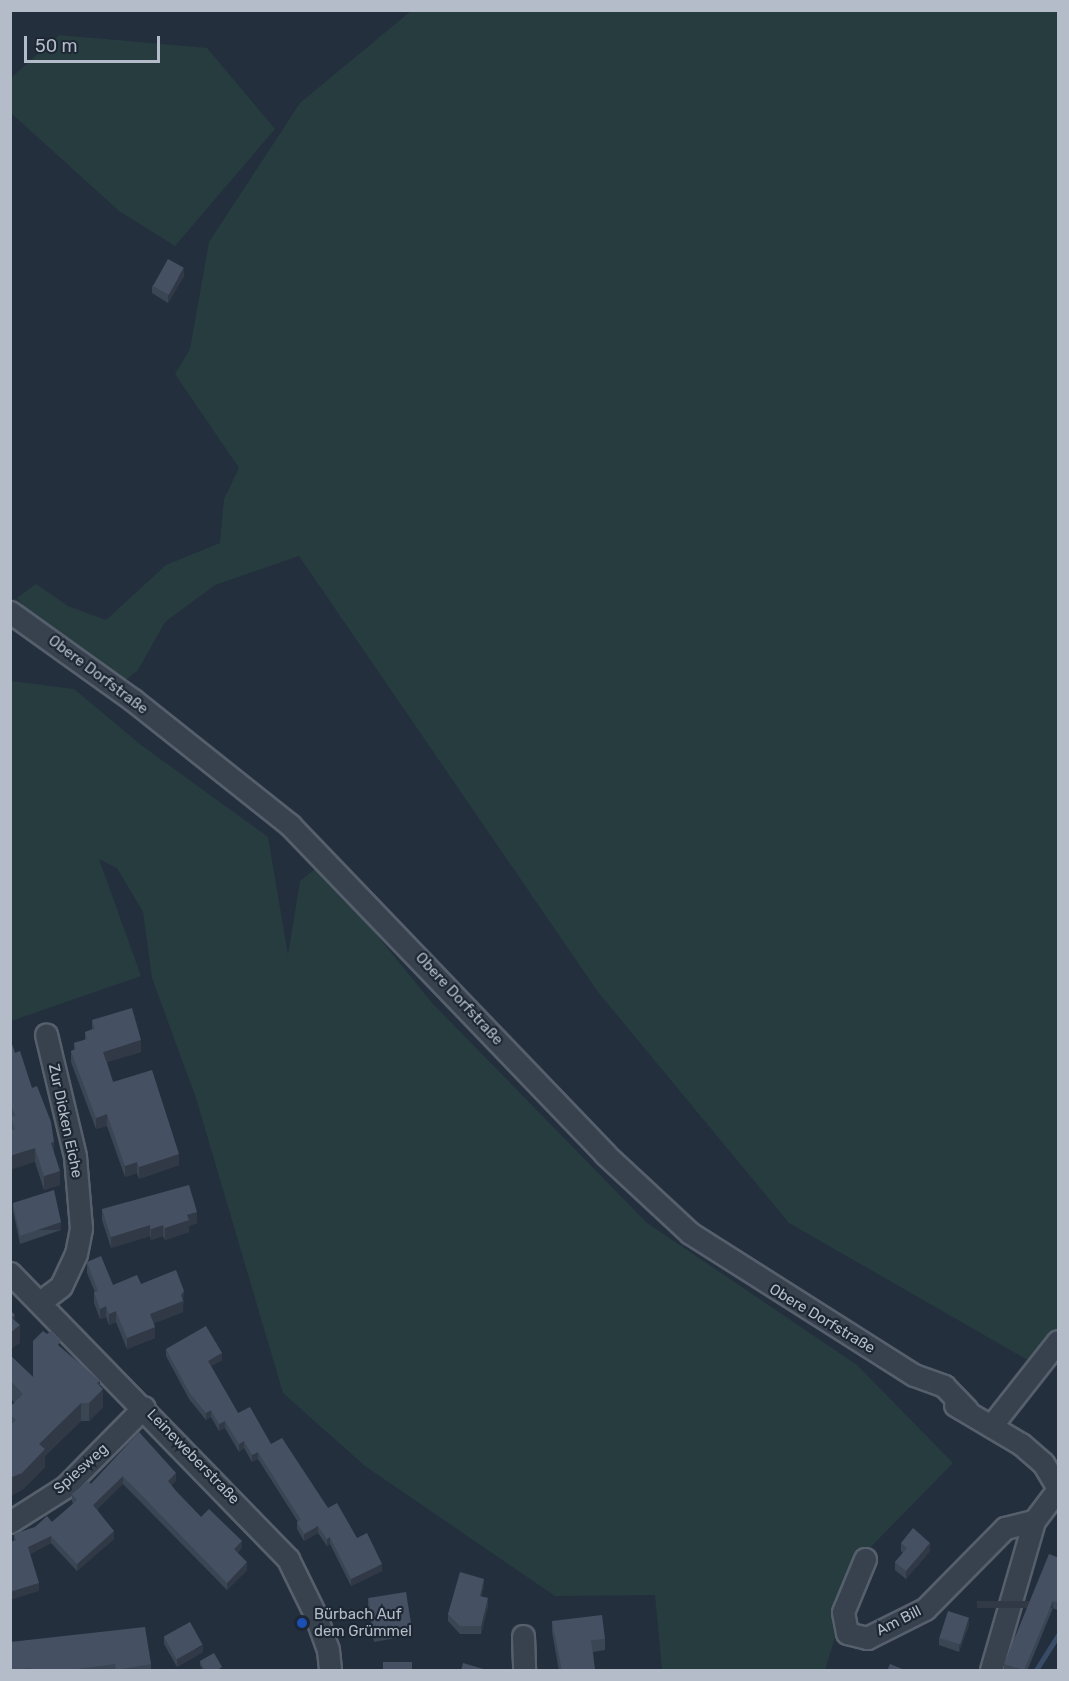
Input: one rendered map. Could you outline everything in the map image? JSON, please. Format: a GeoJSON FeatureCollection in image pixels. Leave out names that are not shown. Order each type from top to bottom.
{"type":"FeatureCollection","features":[{"type":"Feature","properties":{"kind":"street","name":"Obere Dorfstraße"},"geometry":{"type":"LineString","coordinates":[[10,612],[133,700],[290,825],[605,1154],[690,1233],[914,1375],[936,1398],[967,1410],[991,1426],[1014,1458],[1059,1489],[1034,1521],[991,1671]]}},
{"type":"Feature","properties":{"kind":"street","name":"Zur Dicken Eiche"},"geometry":{"type":"LineString","coordinates":[[40,1302],[61,1286],[75,1254],[81,1228],[75,1156],[46,1034]]}},
{"type":"Feature","properties":{"kind":"street","name":"Leineweberstraße"},"geometry":{"type":"LineString","coordinates":[[10,1273],[144,1407],[288,1559],[315,1614],[328,1650],[330,1671]]}},
{"type":"Feature","properties":{"kind":"street"},"geometry":{"type":"LineString","coordinates":[[991,1426],[1059,1341]]}},
{"type":"Feature","properties":{"kind":"street","name":"Spiesweg"},"geometry":{"type":"LineString","coordinates":[[10,1522],[64,1487],[144,1407]]}},
{"type":"Feature","properties":{"kind":"street","name":"Am Bill"},"geometry":{"type":"LineString","coordinates":[[865,1559],[843,1612],[847,1633],[867,1638],[925,1609],[1005,1528],[1034,1521]]}},
{"type":"Feature","properties":{"kind":"street"},"geometry":{"type":"LineString","coordinates":[[523,1636],[524,1671]]}},
{"type":"Feature","properties":{"kind":"green space"},"geometry":{"type":"Polygon","coordinates":[[[411,11],[1058,11],[1058,1355],[1045,1370],[789,1223],[598,992],[299,556],[215,585],[165,622],[138,670],[121,684],[48,634],[17,598],[36,584],[68,606],[106,620],[166,565],[220,543],[224,499],[239,468],[175,374],[190,349],[209,242],[300,103],[411,11]]]}},
{"type":"Feature","properties":{"kind":"green space"},"geometry":{"type":"Polygon","coordinates":[[[59,35],[207,48],[275,129],[175,246],[119,211],[11,113],[11,78],[59,35]]]}},
{"type":"Feature","properties":{"kind":"green space"},"geometry":{"type":"Polygon","coordinates":[[[11,681],[74,689],[141,745],[268,837],[288,955],[300,881],[320,865],[432,1003],[647,1223],[857,1365],[953,1463],[859,1559],[825,1670],[662,1670],[655,1595],[555,1596],[365,1466],[283,1393],[196,1098],[152,978],[143,912],[117,868],[99,859],[141,976],[11,1021],[11,681]]]}},
{"type":"Feature","properties":{"kind":"building"},"geometry":{"type":"Polygon","coordinates":[[[168,259],[184,268],[169,295],[153,286],[168,259]]]}},
{"type":"Feature","properties":{"kind":"building"},"geometry":{"type":"Polygon","coordinates":[[[132,1008],[141,1040],[103,1052],[113,1082],[152,1070],[179,1154],[139,1167],[137,1162],[125,1166],[107,1114],[96,1118],[71,1051],[76,1049],[74,1043],[87,1039],[85,1032],[95,1029],[92,1020],[132,1008]]]}},
{"type":"Feature","properties":{"kind":"building"},"geometry":{"type":"Polygon","coordinates":[[[10,1039],[15,1053],[20,1051],[32,1088],[37,1086],[51,1122],[54,1142],[51,1143],[60,1171],[44,1176],[35,1148],[10,1156],[10,1129],[15,1130],[11,1117],[15,1116],[10,1102],[10,1039]]]}},
{"type":"Feature","properties":{"kind":"building"},"geometry":{"type":"Polygon","coordinates":[[[189,1185],[197,1212],[187,1215],[189,1220],[165,1228],[163,1225],[151,1229],[150,1225],[111,1237],[102,1209],[189,1185]]]}},
{"type":"Feature","properties":{"kind":"building"},"geometry":{"type":"Polygon","coordinates":[[[54,1190],[61,1222],[20,1236],[13,1203],[54,1190]]]}},
{"type":"Feature","properties":{"kind":"building"},"geometry":{"type":"Polygon","coordinates":[[[101,1256],[113,1285],[137,1275],[141,1284],[176,1270],[184,1291],[181,1295],[183,1301],[150,1314],[155,1327],[127,1338],[116,1311],[109,1314],[106,1306],[100,1309],[94,1292],[98,1291],[87,1262],[101,1256]]]}},
{"type":"Feature","properties":{"kind":"building"},"geometry":{"type":"Polygon","coordinates":[[[10,1310],[15,1315],[12,1318],[20,1325],[10,1333],[10,1310]]]}},
{"type":"Feature","properties":{"kind":"building"},"geometry":{"type":"Polygon","coordinates":[[[206,1326],[222,1353],[208,1361],[238,1413],[250,1407],[271,1444],[282,1438],[328,1508],[337,1503],[357,1538],[367,1533],[382,1564],[351,1579],[330,1537],[327,1539],[318,1526],[304,1534],[297,1522],[301,1520],[258,1452],[252,1455],[244,1441],[239,1444],[225,1421],[219,1424],[211,1410],[206,1413],[189,1392],[166,1349],[206,1326]]]}},
{"type":"Feature","properties":{"kind":"building"},"geometry":{"type":"Polygon","coordinates":[[[43,1331],[47,1334],[51,1331],[61,1341],[58,1345],[100,1381],[97,1383],[103,1389],[89,1403],[81,1403],[39,1444],[45,1449],[22,1473],[10,1478],[10,1426],[16,1420],[10,1415],[10,1407],[23,1394],[10,1380],[10,1355],[33,1377],[33,1341],[43,1331]]]}},
{"type":"Feature","properties":{"kind":"building"},"geometry":{"type":"Polygon","coordinates":[[[139,1432],[176,1473],[168,1481],[176,1491],[201,1517],[209,1509],[242,1541],[234,1549],[247,1562],[227,1583],[123,1476],[93,1505],[114,1531],[77,1564],[51,1536],[28,1547],[39,1583],[10,1592],[10,1542],[16,1540],[14,1534],[35,1527],[47,1516],[52,1522],[77,1500],[72,1494],[88,1481],[91,1484],[139,1432]]]}},
{"type":"Feature","properties":{"kind":"building"},"geometry":{"type":"Polygon","coordinates":[[[913,1528],[930,1543],[906,1571],[895,1562],[907,1548],[901,1543],[913,1528]]]}},
{"type":"Feature","properties":{"kind":"building"},"geometry":{"type":"Polygon","coordinates":[[[1049,1554],[1059,1558],[1059,1603],[1053,1601],[1024,1670],[1004,1664],[1049,1554]]]}},
{"type":"Feature","properties":{"kind":"building"},"geometry":{"type":"Polygon","coordinates":[[[460,1572],[484,1579],[480,1596],[488,1598],[481,1626],[460,1626],[448,1614],[460,1572]]]}},
{"type":"Feature","properties":{"kind":"building"},"geometry":{"type":"Polygon","coordinates":[[[406,1592],[412,1628],[374,1634],[368,1598],[406,1592]]]}},
{"type":"Feature","properties":{"kind":"building"},"geometry":{"type":"Polygon","coordinates":[[[948,1611],[969,1618],[960,1644],[939,1638],[948,1611]]]}},
{"type":"Feature","properties":{"kind":"building"},"geometry":{"type":"Polygon","coordinates":[[[602,1615],[605,1639],[591,1640],[595,1671],[562,1671],[552,1621],[602,1615]]]}},
{"type":"Feature","properties":{"kind":"building"},"geometry":{"type":"Polygon","coordinates":[[[190,1622],[203,1645],[176,1659],[164,1637],[190,1622]]]}},
{"type":"Feature","properties":{"kind":"building"},"geometry":{"type":"Polygon","coordinates":[[[145,1627],[151,1664],[116,1670],[115,1664],[70,1671],[32,1671],[31,1668],[10,1670],[10,1642],[145,1627]]]}},
{"type":"Feature","properties":{"kind":"building"},"geometry":{"type":"Polygon","coordinates":[[[214,1653],[222,1667],[216,1671],[205,1671],[200,1661],[214,1653]]]}},
{"type":"Feature","properties":{"kind":"building"},"geometry":{"type":"Polygon","coordinates":[[[383,1662],[412,1662],[412,1670],[383,1670],[383,1662]]]}},
{"type":"Feature","properties":{"kind":"building"},"geometry":{"type":"Polygon","coordinates":[[[463,1663],[490,1671],[461,1671],[463,1663]]]}},
{"type":"Feature","properties":{"kind":"building"},"geometry":{"type":"Polygon","coordinates":[[[890,1664],[907,1671],[887,1671],[890,1664]]]}},
{"type":"Feature","properties":{"kind":"waterway"},"geometry":{"type":"LineString","coordinates":[[1036,1670],[1058,1635]]}},
{"type":"Feature","properties":{"kind":"place","name":"Bürbach Auf dem Grümmel"},"geometry":{"type":"Point","coordinates":[302,1623]}}]}
